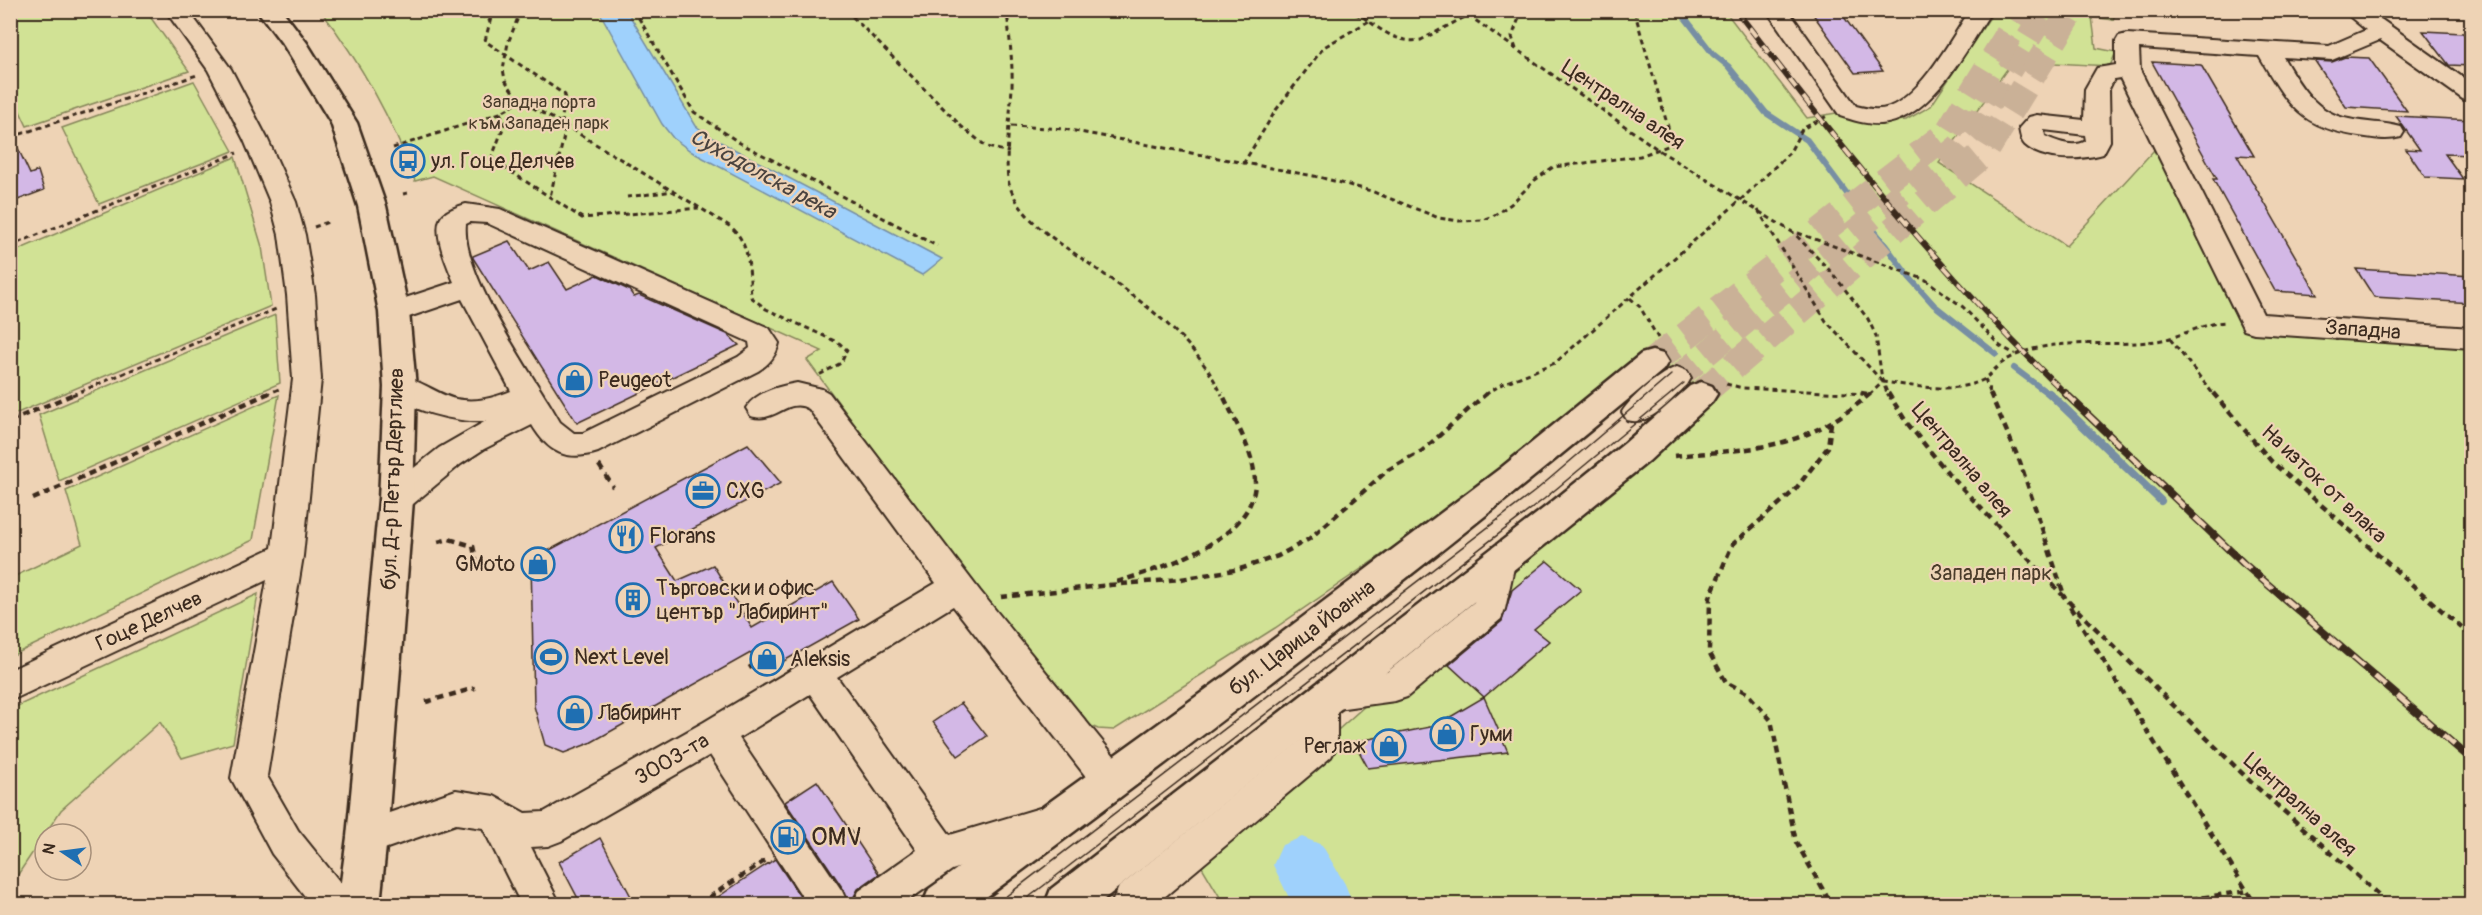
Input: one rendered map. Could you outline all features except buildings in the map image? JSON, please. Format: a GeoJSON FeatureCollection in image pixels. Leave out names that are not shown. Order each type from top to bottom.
{"type":"FeatureCollection","features":[{"type":"Feature","properties":{"kind":"main road","name":"бул. Д-р Петър Дертлиев"},"geometry":{"type":"LineString","coordinates":[[269,10],[294,43],[344,123],[370,200],[387,270],[394,312],[400,387],[396,500],[367,837],[359,904]]}},
{"type":"Feature","properties":{"kind":"main road"},"geometry":{"type":"LineString","coordinates":[[1066,904],[1637,452],[1682,371]]}},
{"type":"Feature","properties":{"kind":"main road","name":"бул. Царица Йоанна"},"geometry":{"type":"LineString","coordinates":[[944,904],[1239,687],[1514,476],[1682,371]]}},
{"type":"Feature","properties":{"kind":"street"},"geometry":{"type":"LineString","coordinates":[[176,10],[219,69],[283,202],[292,235],[301,295],[307,379],[287,556],[249,778],[285,842],[334,904]]}},
{"type":"Feature","properties":{"kind":"street"},"geometry":{"type":"LineString","coordinates":[[1777,10],[1848,111],[1858,115],[1881,116],[1896,114],[1921,98],[1982,10]]}},
{"type":"Feature","properties":{"kind":"street"},"geometry":{"type":"LineString","coordinates":[[2353,10],[2380,32],[2472,95]]}},
{"type":"Feature","properties":{"kind":"street"},"geometry":{"type":"LineString","coordinates":[[2254,323],[2128,70],[2127,41],[2332,53],[2380,32]]}},
{"type":"Feature","properties":{"kind":"street"},"geometry":{"type":"LineString","coordinates":[[2267,50],[2296,99],[2309,112],[2329,123],[2352,129],[2392,132]]}},
{"type":"Feature","properties":{"kind":"street"},"geometry":{"type":"LineString","coordinates":[[2096,129],[2097,89],[2105,73],[2128,70]]}},
{"type":"Feature","properties":{"kind":"street"},"geometry":{"type":"LineString","coordinates":[[481,213],[491,215],[571,250],[759,335],[765,342],[759,357],[748,364],[587,444],[568,445],[550,430],[532,402],[468,287],[449,226],[461,215],[481,213]]}},
{"type":"Feature","properties":{"kind":"street"},"geometry":{"type":"LineString","coordinates":[[394,312],[468,287]]}},
{"type":"Feature","properties":{"kind":"street","name":"Западна"},"geometry":{"type":"LineString","coordinates":[[2254,323],[2472,338]]}},
{"type":"Feature","properties":{"kind":"street"},"geometry":{"type":"LineString","coordinates":[[1637,412],[1682,371]]}},
{"type":"Feature","properties":{"kind":"street"},"geometry":{"type":"LineString","coordinates":[[400,387],[439,405],[466,413],[486,412],[532,402]]}},
{"type":"Feature","properties":{"kind":"street"},"geometry":{"type":"LineString","coordinates":[[761,408],[785,396],[804,393],[819,401],[963,594],[1111,780]]}},
{"type":"Feature","properties":{"kind":"street"},"geometry":{"type":"LineString","coordinates":[[396,500],[450,456],[532,402]]}},
{"type":"Feature","properties":{"kind":"street","name":"Гоце Делчев"},"geometry":{"type":"LineString","coordinates":[[10,686],[287,556]]}},
{"type":"Feature","properties":{"kind":"street","name":"3003-та"},"geometry":{"type":"LineString","coordinates":[[367,837],[456,807],[494,813],[511,825],[525,830],[548,829],[815,674],[963,594]]}},
{"type":"Feature","properties":{"kind":"street"},"geometry":{"type":"LineString","coordinates":[[815,674],[942,855]]}},
{"type":"Feature","properties":{"kind":"street"},"geometry":{"type":"LineString","coordinates":[[1130,902],[1319,746],[1326,700]]}},
{"type":"Feature","properties":{"kind":"street"},"geometry":{"type":"LineString","coordinates":[[716,733],[829,904]]}},
{"type":"Feature","properties":{"kind":"street"},"geometry":{"type":"LineString","coordinates":[[494,813],[541,904]]}},
{"type":"Feature","properties":{"kind":"street"},"geometry":{"type":"LineString","coordinates":[[872,904],[942,855],[1060,819]]}},
{"type":"Feature","properties":{"kind":"street"},"geometry":{"type":"LineString","coordinates":[[1130,902],[1172,822]]}},
{"type":"Feature","properties":{"kind":"path"},"geometry":{"type":"LineString","coordinates":[[473,10],[490,21]]}},
{"type":"Feature","properties":{"kind":"path"},"geometry":{"type":"LineString","coordinates":[[493,10],[484,41],[564,93],[566,98],[562,112],[564,136],[550,197]]}},
{"type":"Feature","properties":{"kind":"path"},"geometry":{"type":"LineString","coordinates":[[521,10],[505,54],[504,78],[517,99],[563,124],[730,227],[744,242],[747,250],[748,290],[751,297],[757,303],[839,343],[847,350],[841,363],[814,378],[804,393]]}},
{"type":"Feature","properties":{"kind":"path"},"geometry":{"type":"LineString","coordinates":[[634,10],[694,112],[740,142],[937,246]]}},
{"type":"Feature","properties":{"kind":"path"},"geometry":{"type":"LineString","coordinates":[[846,10],[962,127],[987,147],[1009,152]]}},
{"type":"Feature","properties":{"kind":"path"},"geometry":{"type":"LineString","coordinates":[[1007,10],[1012,84],[1009,186],[1013,197],[1030,219],[1153,313],[1200,359],[1209,370],[1244,442],[1256,477],[1256,490],[1252,502],[1244,516],[1231,530],[1191,552],[1109,585]]}},
{"type":"Feature","properties":{"kind":"path"},"geometry":{"type":"LineString","coordinates":[[1347,10],[1400,40],[1412,43],[1478,10]]}},
{"type":"Feature","properties":{"kind":"path"},"geometry":{"type":"LineString","coordinates":[[1358,10],[1362,17]]}},
{"type":"Feature","properties":{"kind":"path","name":"Централна алея"},"geometry":{"type":"LineString","coordinates":[[1461,10],[1660,150],[1792,231],[1869,320],[1879,347],[1883,382],[1924,444],[2066,600],[2197,732],[2279,808],[2389,904]]}},
{"type":"Feature","properties":{"kind":"path"},"geometry":{"type":"LineString","coordinates":[[1516,49],[1512,37],[1522,10]]}},
{"type":"Feature","properties":{"kind":"path"},"geometry":{"type":"LineString","coordinates":[[1011,126],[1049,129],[1342,183],[1390,198],[1440,220],[1462,222],[1483,220],[1497,215],[1511,205],[1540,173],[1553,167],[1617,160],[1660,150],[1673,144],[1634,10]]}},
{"type":"Feature","properties":{"kind":"path"},"geometry":{"type":"LineString","coordinates":[[1243,164],[1276,110],[1324,47],[1369,21]]}},
{"type":"Feature","properties":{"kind":"path"},"geometry":{"type":"LineString","coordinates":[[12,137],[198,75]]}},
{"type":"Feature","properties":{"kind":"path"},"geometry":{"type":"LineString","coordinates":[[393,148],[500,113],[514,105],[517,99]]}},
{"type":"Feature","properties":{"kind":"path"},"geometry":{"type":"LineString","coordinates":[[963,594],[1109,585],[1226,572],[1260,563],[1296,547],[1309,539],[1388,470],[1422,451],[1483,396],[1502,384],[1554,363],[1741,200],[1790,152],[1802,129],[1819,119],[1848,111]]}},
{"type":"Feature","properties":{"kind":"path"},"geometry":{"type":"LineString","coordinates":[[500,113],[505,123],[492,157],[493,160],[582,218],[701,208]]}},
{"type":"Feature","properties":{"kind":"path"},"geometry":{"type":"LineString","coordinates":[[10,246],[238,152]]}},
{"type":"Feature","properties":{"kind":"path"},"geometry":{"type":"LineString","coordinates":[[627,197],[674,191]]}},
{"type":"Feature","properties":{"kind":"path"},"geometry":{"type":"LineString","coordinates":[[402,194],[408,192]]}},
{"type":"Feature","properties":{"kind":"path"},"geometry":{"type":"LineString","coordinates":[[1757,209],[1785,259],[1826,321],[1841,340],[1883,382],[1904,385],[1964,385],[1985,379],[1998,366],[2016,354],[2050,346],[2136,344],[2170,339],[2195,332],[2217,321],[2254,323]]}},
{"type":"Feature","properties":{"kind":"path"},"geometry":{"type":"LineString","coordinates":[[1792,231],[1926,280],[1963,307],[2000,346],[2016,354]]}},
{"type":"Feature","properties":{"kind":"path"},"geometry":{"type":"LineString","coordinates":[[1630,298],[1644,312],[1682,371],[1743,388],[1868,394]]}},
{"type":"Feature","properties":{"kind":"path"},"geometry":{"type":"LineString","coordinates":[[10,421],[280,308]]}},
{"type":"Feature","properties":{"kind":"path","name":"На изток от влака"},"geometry":{"type":"LineString","coordinates":[[2170,339],[2211,391],[2271,460],[2344,528],[2472,637]]}},
{"type":"Feature","properties":{"kind":"path"},"geometry":{"type":"LineString","coordinates":[[1985,379],[2001,422],[2020,462],[2066,600],[2255,904]]}},
{"type":"Feature","properties":{"kind":"path"},"geometry":{"type":"LineString","coordinates":[[1637,452],[1672,456],[1740,450],[1791,441],[1831,423],[1883,382]]}},
{"type":"Feature","properties":{"kind":"path"},"geometry":{"type":"LineString","coordinates":[[33,499],[283,387]]}},
{"type":"Feature","properties":{"kind":"path"},"geometry":{"type":"LineString","coordinates":[[1831,423],[1828,447],[1794,491],[1732,545],[1710,597],[1709,652],[1726,682],[1747,693],[1771,720],[1796,842],[1831,904]]}},
{"type":"Feature","properties":{"kind":"path"},"geometry":{"type":"LineString","coordinates":[[599,465],[613,487]]}},
{"type":"Feature","properties":{"kind":"path"},"geometry":{"type":"LineString","coordinates":[[438,542],[450,538],[473,546],[476,560]]}},
{"type":"Feature","properties":{"kind":"path"},"geometry":{"type":"LineString","coordinates":[[749,668],[760,661]]}},
{"type":"Feature","properties":{"kind":"path"},"geometry":{"type":"LineString","coordinates":[[426,702],[475,688]]}},
{"type":"Feature","properties":{"kind":"path"},"geometry":{"type":"LineString","coordinates":[[699,904],[785,838]]}},
{"type":"Feature","properties":{"kind":"path"},"geometry":{"type":"LineString","coordinates":[[2155,904],[2248,891]]}},
{"type":"Feature","properties":{"kind":"green space"},"geometry":{"type":"Polygon","coordinates":[[[20,11],[146,11],[189,71],[27,126],[16,103],[11,104],[11,14],[20,11]]]}},
{"type":"Feature","properties":{"kind":"green space","name":"Западен парк"},"geometry":{"type":"Polygon","coordinates":[[[321,11],[1725,11],[1807,118],[1848,111],[1869,123],[1906,120],[1931,106],[1994,11],[2116,11],[2113,20],[2092,17],[2096,48],[2116,52],[2110,66],[2013,61],[1939,163],[2066,246],[2155,149],[2254,323],[2471,338],[2471,904],[1224,904],[1196,857],[1708,399],[1652,362],[1415,532],[1275,628],[1114,730],[1098,729],[1086,724],[956,562],[807,360],[822,351],[433,176],[415,181],[374,92],[321,11]]]}},
{"type":"Feature","properties":{"kind":"green space"},"geometry":{"type":"Polygon","coordinates":[[[194,81],[233,151],[99,204],[62,128],[194,81]]]}},
{"type":"Feature","properties":{"kind":"green space"},"geometry":{"type":"Polygon","coordinates":[[[235,157],[262,247],[271,306],[15,414],[10,396],[11,253],[235,157]]]}},
{"type":"Feature","properties":{"kind":"green space"},"geometry":{"type":"Polygon","coordinates":[[[275,315],[280,383],[59,481],[39,415],[275,315]]]}},
{"type":"Feature","properties":{"kind":"green space"},"geometry":{"type":"Polygon","coordinates":[[[279,395],[253,540],[11,656],[11,578],[82,544],[66,491],[279,395]]]}},
{"type":"Feature","properties":{"kind":"green space"},"geometry":{"type":"Polygon","coordinates":[[[258,594],[233,743],[182,758],[160,722],[61,810],[53,822],[33,822],[33,852],[11,885],[11,709],[258,594]]]}},
{"type":"Feature","properties":{"kind":"water"},"geometry":{"type":"Polygon","coordinates":[[[599,11],[627,11],[696,126],[713,138],[942,259],[922,275],[692,152],[673,138],[662,124],[599,11]]]}},
{"type":"Feature","properties":{"kind":"waterway"},"geometry":{"type":"LineString","coordinates":[[1679,10],[1713,54],[1728,66],[1766,113],[1807,140],[1909,277],[1934,305],[1996,354]]}},
{"type":"Feature","properties":{"kind":"waterway"},"geometry":{"type":"LineString","coordinates":[[2014,368],[2050,395]]}},
{"type":"Feature","properties":{"kind":"waterway"},"geometry":{"type":"LineString","coordinates":[[2049,393],[2161,501]]}},
{"type":"Feature","properties":{"kind":"waterway","name":"Суходолска река"},"geometry":{"type":"LineString","coordinates":[[1302,865],[1324,904]]}},
{"type":"Feature","properties":{"kind":"tunnel"},"geometry":{"type":"LineString","coordinates":[[1652,362],[1948,133],[2024,10]]}},
{"type":"Feature","properties":{"kind":"tunnel"},"geometry":{"type":"LineString","coordinates":[[1677,378],[1958,147],[1974,128],[2046,10]]}},
{"type":"Feature","properties":{"kind":"tunnel"},"geometry":{"type":"LineString","coordinates":[[1701,394],[1984,153],[2072,10]]}},
{"type":"Feature","properties":{"kind":"tram line"},"geometry":{"type":"LineString","coordinates":[[996,904],[1534,492],[1671,375]]}},
{"type":"Feature","properties":{"kind":"tram line"},"geometry":{"type":"LineString","coordinates":[[1020,904],[1544,499],[1684,383]]}},
{"type":"Feature","properties":{"kind":"railway"},"geometry":{"type":"LineString","coordinates":[[1736,10],[1894,209],[1978,304],[2065,393]]}},
{"type":"Feature","properties":{"kind":"railway"},"geometry":{"type":"LineString","coordinates":[[2065,393],[2243,563],[2472,760]]}},
{"type":"Feature","properties":{"kind":"place","name":"ул. Гоце Делчев"},"geometry":{"type":"Point","coordinates":[408,161]}},
{"type":"Feature","properties":{"kind":"place","name":"Peugeot"},"geometry":{"type":"Point","coordinates":[575,380]}},
{"type":"Feature","properties":{"kind":"place","name":"CXG"},"geometry":{"type":"Point","coordinates":[703,491]}},
{"type":"Feature","properties":{"kind":"place","name":"Florans"},"geometry":{"type":"Point","coordinates":[626,536]}},
{"type":"Feature","properties":{"kind":"place","name":"GMoto"},"geometry":{"type":"Point","coordinates":[538,564]}},
{"type":"Feature","properties":{"kind":"place","name":"Търговски и офис център \"Лабиринт\""},"geometry":{"type":"Point","coordinates":[633,600]}},
{"type":"Feature","properties":{"kind":"place","name":"Next Level"},"geometry":{"type":"Point","coordinates":[551,657]}},
{"type":"Feature","properties":{"kind":"place","name":"Aleksis"},"geometry":{"type":"Point","coordinates":[767,659]}},
{"type":"Feature","properties":{"kind":"place","name":"Лабиринт"},"geometry":{"type":"Point","coordinates":[575,713]}},
{"type":"Feature","properties":{"kind":"place","name":"Гуми"},"geometry":{"type":"Point","coordinates":[1447,734]}},
{"type":"Feature","properties":{"kind":"place","name":"Реглаж"},"geometry":{"type":"Point","coordinates":[1389,746]}},
{"type":"Feature","properties":{"kind":"place","name":"OMV"},"geometry":{"type":"Point","coordinates":[788,837]}},
{"type":"Feature","properties":{"kind":"park label","name":"Западна порта към Западен парк"},"geometry":{"type":"Point","coordinates":[539,112]}}]}
